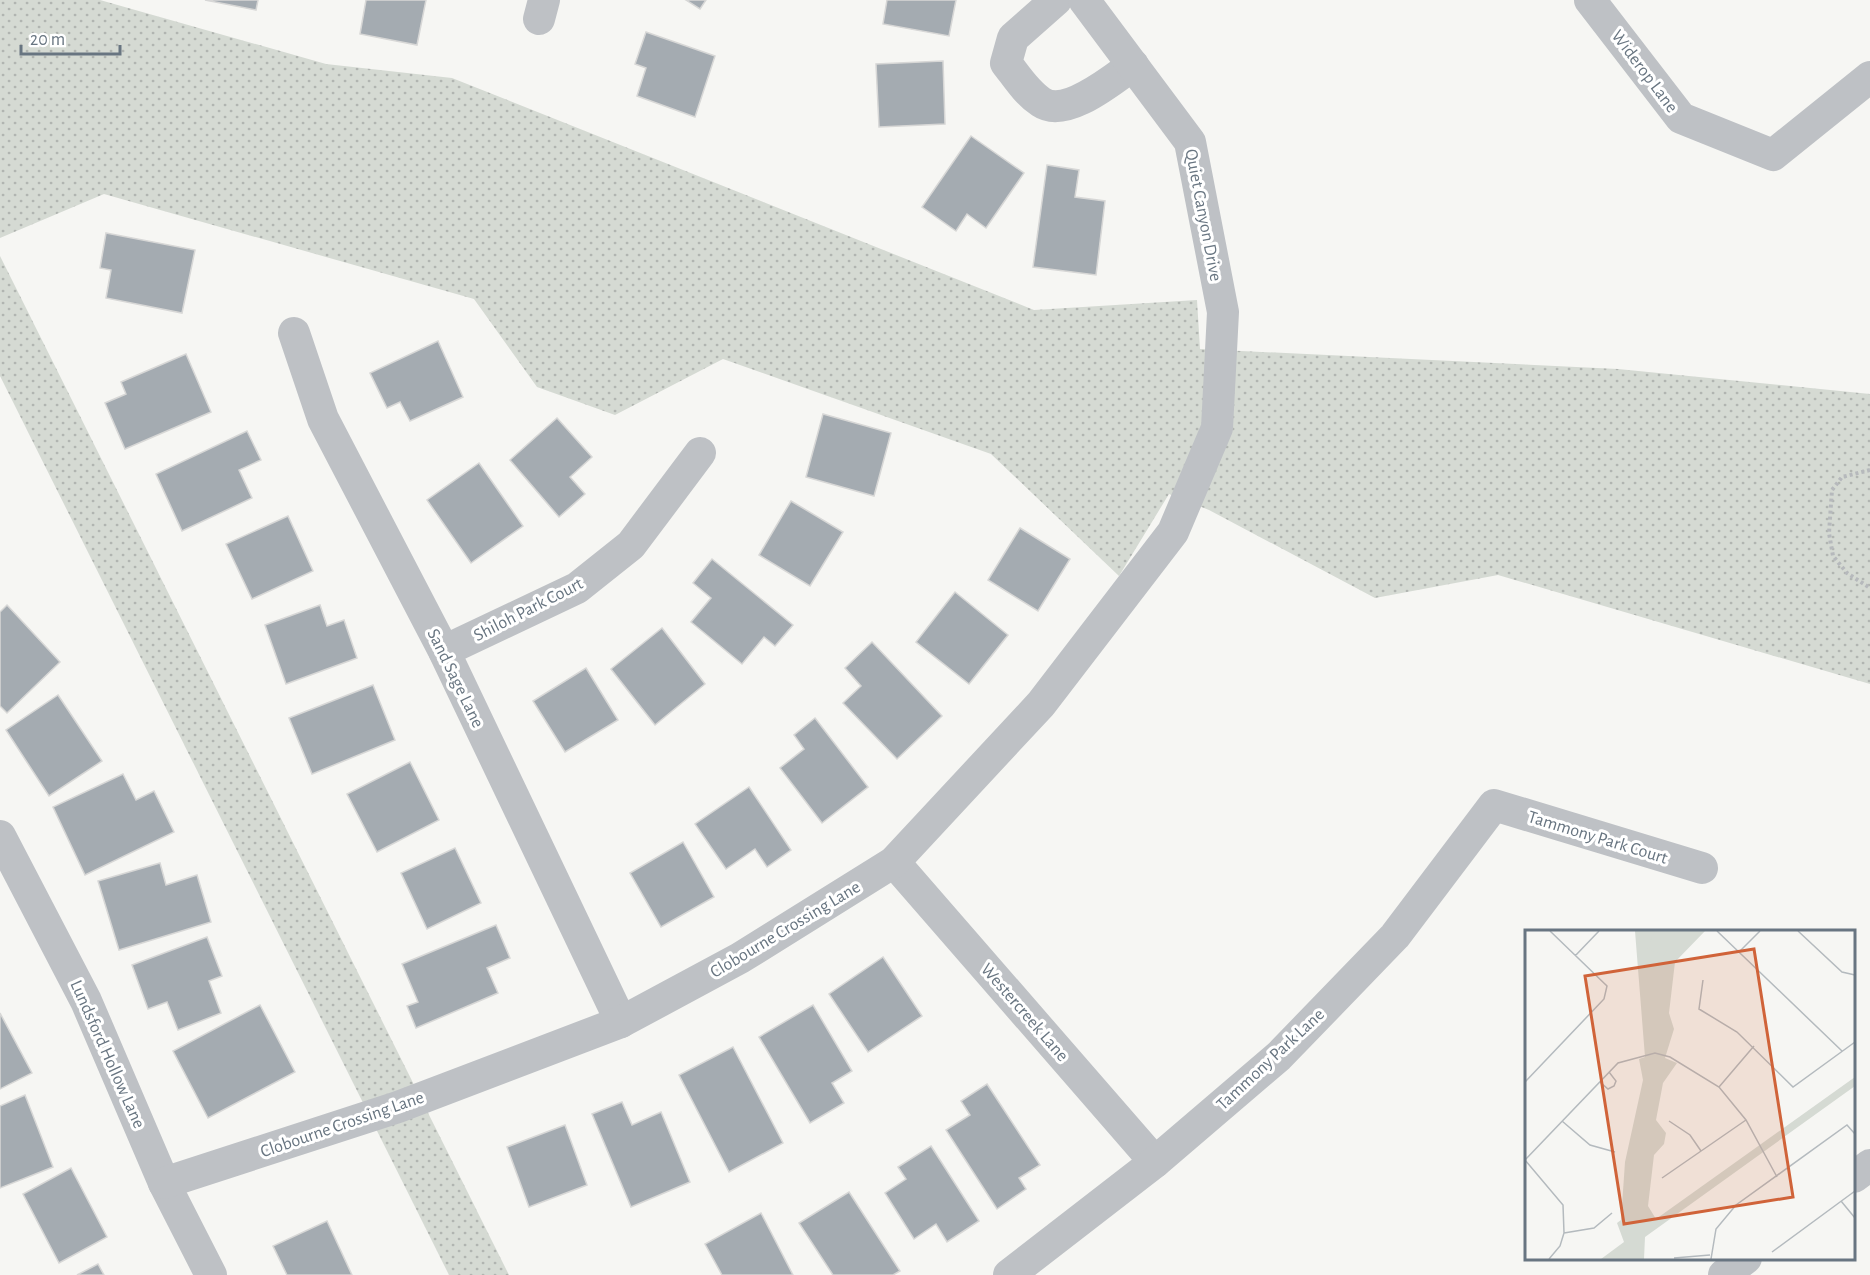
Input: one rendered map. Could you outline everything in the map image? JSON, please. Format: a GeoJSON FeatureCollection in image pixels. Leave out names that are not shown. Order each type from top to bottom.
{"type":"FeatureCollection","features":[{"type":"Feature","properties":{"kind":"street"},"geometry":{"type":"LineString","coordinates":[[1056,0],[1013,38],[1006,63],[1034,97],[1043,104],[1062,106],[1094,94],[1133,65]]}},
{"type":"Feature","properties":{"kind":"street","name":"Quiet Canyon Drive"},"geometry":{"type":"LineString","coordinates":[[1084,0],[1190,142],[1223,312],[1217,428]]}},
{"type":"Feature","properties":{"kind":"street","name":"Widerop Lane"},"geometry":{"type":"LineString","coordinates":[[1590,0],[1681,118],[1773,155],[1870,77]]}},
{"type":"Feature","properties":{"kind":"street","name":"Sand Sage Lane"},"geometry":{"type":"LineString","coordinates":[[294,333],[323,419],[444,651],[621,1022]]}},
{"type":"Feature","properties":{"kind":"street","name":"Clobourne Crossing Lane"},"geometry":{"type":"LineString","coordinates":[[164,1183],[398,1107],[621,1022],[740,958],[894,862],[1041,704],[1173,532],[1217,428]]}},
{"type":"Feature","properties":{"kind":"street","name":"Shiloh Park Court"},"geometry":{"type":"LineString","coordinates":[[444,651],[577,588],[631,545],[700,453]]}},
{"type":"Feature","properties":{"kind":"street","name":"Tammony Park Court"},"geometry":{"type":"LineString","coordinates":[[1494,805],[1702,868]]}},
{"type":"Feature","properties":{"kind":"street","name":"Tammony Park Lane"},"geometry":{"type":"LineString","coordinates":[[1009,1275],[1155,1162],[1279,1056],[1395,936],[1494,805]]}},
{"type":"Feature","properties":{"kind":"street","name":"Lundsford Hollow Lane"},"geometry":{"type":"LineString","coordinates":[[0,836],[86,1001],[164,1183],[211,1275]]}},
{"type":"Feature","properties":{"kind":"street","name":"Westercreek Lane"},"geometry":{"type":"LineString","coordinates":[[894,862],[1155,1162]]}},
{"type":"Feature","properties":{"kind":"street"},"geometry":{"type":"LineString","coordinates":[[1855,1176],[1870,1165]]}},
{"type":"Feature","properties":{"kind":"street"},"geometry":{"type":"LineString","coordinates":[[1724,1275],[1743,1260]]}},
{"type":"Feature","properties":{"kind":"path"},"geometry":{"type":"LineString","coordinates":[[1870,470],[1842,477],[1832,490],[1829,533],[1833,556],[1847,573],[1870,588]]}},
{"type":"Feature","properties":{"kind":"shaded area"},"geometry":{"type":"Polygon","coordinates":[[[0,0],[100,0],[326,64],[452,78],[1034,310],[1197,300],[1200,349],[1618,369],[1870,394],[1870,684],[1498,575],[1375,598],[1209,510],[1169,494],[1119,576],[991,454],[723,359],[615,415],[537,387],[474,299],[104,194],[0,238],[0,0]]]}},
{"type":"Feature","properties":{"kind":"shaded area"},"geometry":{"type":"Polygon","coordinates":[[[0,256],[509,1275],[449,1275],[0,376],[0,256]]]}},
{"type":"Feature","properties":{"kind":"building"},"geometry":{"type":"Polygon","coordinates":[[[205,0],[258,0],[256,10],[205,0]]]}},
{"type":"Feature","properties":{"kind":"building"},"geometry":{"type":"Polygon","coordinates":[[[366,0],[426,0],[417,45],[360,34],[366,0]]]}},
{"type":"Feature","properties":{"kind":"building"},"geometry":{"type":"Polygon","coordinates":[[[686,0],[706,0],[700,9],[686,0]]]}},
{"type":"Feature","properties":{"kind":"building"},"geometry":{"type":"Polygon","coordinates":[[[887,0],[956,0],[949,36],[883,24],[887,0]]]}},
{"type":"Feature","properties":{"kind":"building"},"geometry":{"type":"Polygon","coordinates":[[[646,32],[715,56],[695,117],[637,96],[646,68],[635,64],[646,32]]]}},
{"type":"Feature","properties":{"kind":"building"},"geometry":{"type":"Polygon","coordinates":[[[943,61],[945,124],[879,127],[876,64],[943,61]]]}},
{"type":"Feature","properties":{"kind":"building"},"geometry":{"type":"Polygon","coordinates":[[[971,136],[1024,173],[986,228],[967,214],[956,231],[922,207],[971,136]]]}},
{"type":"Feature","properties":{"kind":"building"},"geometry":{"type":"Polygon","coordinates":[[[1047,165],[1079,170],[1075,197],[1105,201],[1096,275],[1033,267],[1047,165]]]}},
{"type":"Feature","properties":{"kind":"building"},"geometry":{"type":"Polygon","coordinates":[[[106,233],[195,250],[182,313],[106,298],[111,270],[100,268],[106,233]]]}},
{"type":"Feature","properties":{"kind":"building"},"geometry":{"type":"Polygon","coordinates":[[[438,341],[463,397],[410,421],[400,402],[387,408],[370,373],[438,341]]]}},
{"type":"Feature","properties":{"kind":"building"},"geometry":{"type":"Polygon","coordinates":[[[186,354],[211,412],[125,449],[105,403],[126,394],[121,382],[186,354]]]}},
{"type":"Feature","properties":{"kind":"building"},"geometry":{"type":"Polygon","coordinates":[[[823,414],[891,433],[874,496],[806,477],[823,414]]]}},
{"type":"Feature","properties":{"kind":"building"},"geometry":{"type":"Polygon","coordinates":[[[557,418],[592,457],[570,477],[585,494],[559,517],[510,460],[557,418]]]}},
{"type":"Feature","properties":{"kind":"building"},"geometry":{"type":"Polygon","coordinates":[[[247,431],[261,460],[239,470],[252,498],[182,531],[156,474],[247,431]]]}},
{"type":"Feature","properties":{"kind":"building"},"geometry":{"type":"Polygon","coordinates":[[[479,463],[523,526],[471,563],[427,500],[479,463]]]}},
{"type":"Feature","properties":{"kind":"building"},"geometry":{"type":"Polygon","coordinates":[[[791,501],[843,532],[810,586],[759,555],[791,501]]]}},
{"type":"Feature","properties":{"kind":"building"},"geometry":{"type":"Polygon","coordinates":[[[288,516],[313,571],[252,599],[226,544],[288,516]]]}},
{"type":"Feature","properties":{"kind":"building"},"geometry":{"type":"Polygon","coordinates":[[[1020,528],[1070,559],[1038,611],[988,580],[1020,528]]]}},
{"type":"Feature","properties":{"kind":"building"},"geometry":{"type":"Polygon","coordinates":[[[712,559],[793,625],[775,646],[764,637],[742,664],[691,622],[711,598],[693,583],[712,559]]]}},
{"type":"Feature","properties":{"kind":"building"},"geometry":{"type":"Polygon","coordinates":[[[955,592],[1008,635],[969,684],[916,642],[955,592]]]}},
{"type":"Feature","properties":{"kind":"building"},"geometry":{"type":"Polygon","coordinates":[[[7,605],[60,662],[7,713],[0,706],[0,612],[7,605]]]}},
{"type":"Feature","properties":{"kind":"building"},"geometry":{"type":"Polygon","coordinates":[[[320,605],[327,626],[344,620],[357,658],[286,684],[265,625],[320,605]]]}},
{"type":"Feature","properties":{"kind":"building"},"geometry":{"type":"Polygon","coordinates":[[[662,628],[705,684],[655,725],[611,669],[662,628]]]}},
{"type":"Feature","properties":{"kind":"building"},"geometry":{"type":"Polygon","coordinates":[[[872,642],[942,716],[897,759],[843,703],[861,686],[845,668],[872,642]]]}},
{"type":"Feature","properties":{"kind":"building"},"geometry":{"type":"Polygon","coordinates":[[[586,668],[618,720],[565,752],[533,701],[586,668]]]}},
{"type":"Feature","properties":{"kind":"building"},"geometry":{"type":"Polygon","coordinates":[[[373,685],[395,740],[312,774],[289,718],[373,685]]]}},
{"type":"Feature","properties":{"kind":"building"},"geometry":{"type":"Polygon","coordinates":[[[58,695],[102,761],[49,796],[6,730],[58,695]]]}},
{"type":"Feature","properties":{"kind":"building"},"geometry":{"type":"Polygon","coordinates":[[[815,718],[868,787],[822,823],[780,768],[804,749],[794,735],[815,718]]]}},
{"type":"Feature","properties":{"kind":"building"},"geometry":{"type":"Polygon","coordinates":[[[410,762],[439,820],[377,852],[347,794],[410,762]]]}},
{"type":"Feature","properties":{"kind":"building"},"geometry":{"type":"Polygon","coordinates":[[[123,774],[136,800],[154,791],[174,832],[85,875],[53,807],[123,774]]]}},
{"type":"Feature","properties":{"kind":"building"},"geometry":{"type":"Polygon","coordinates":[[[749,787],[791,850],[767,867],[755,849],[726,869],[695,824],[749,787]]]}},
{"type":"Feature","properties":{"kind":"building"},"geometry":{"type":"Polygon","coordinates":[[[683,842],[714,897],[661,927],[630,873],[683,842]]]}},
{"type":"Feature","properties":{"kind":"building"},"geometry":{"type":"Polygon","coordinates":[[[455,848],[481,903],[427,929],[401,873],[455,848]]]}},
{"type":"Feature","properties":{"kind":"building"},"geometry":{"type":"Polygon","coordinates":[[[160,863],[166,885],[197,875],[211,922],[119,950],[98,881],[160,863]]]}},
{"type":"Feature","properties":{"kind":"building"},"geometry":{"type":"Polygon","coordinates":[[[496,925],[510,958],[487,968],[498,993],[416,1028],[407,1006],[418,1002],[402,964],[496,925]]]}},
{"type":"Feature","properties":{"kind":"building"},"geometry":{"type":"Polygon","coordinates":[[[207,937],[222,976],[209,981],[221,1013],[178,1030],[167,1002],[148,1009],[132,965],[207,937]]]}},
{"type":"Feature","properties":{"kind":"building"},"geometry":{"type":"Polygon","coordinates":[[[883,957],[922,1016],[868,1052],[829,994],[883,957]]]}},
{"type":"Feature","properties":{"kind":"building"},"geometry":{"type":"Polygon","coordinates":[[[260,1005],[295,1072],[208,1118],[173,1051],[260,1005]]]}},
{"type":"Feature","properties":{"kind":"building"},"geometry":{"type":"Polygon","coordinates":[[[813,1005],[852,1071],[832,1083],[844,1103],[810,1123],[759,1037],[813,1005]]]}},
{"type":"Feature","properties":{"kind":"building"},"geometry":{"type":"Polygon","coordinates":[[[0,1013],[32,1073],[0,1089],[0,1013]]]}},
{"type":"Feature","properties":{"kind":"building"},"geometry":{"type":"Polygon","coordinates":[[[733,1047],[783,1143],[729,1172],[679,1075],[733,1047]]]}},
{"type":"Feature","properties":{"kind":"building"},"geometry":{"type":"Polygon","coordinates":[[[987,1084],[1040,1165],[1019,1178],[1026,1189],[997,1209],[946,1130],[970,1115],[961,1101],[987,1084]]]}},
{"type":"Feature","properties":{"kind":"building"},"geometry":{"type":"Polygon","coordinates":[[[25,1095],[53,1167],[0,1188],[0,1106],[25,1095]]]}},
{"type":"Feature","properties":{"kind":"building"},"geometry":{"type":"Polygon","coordinates":[[[622,1102],[632,1125],[661,1112],[690,1182],[631,1207],[592,1114],[622,1102]]]}},
{"type":"Feature","properties":{"kind":"building"},"geometry":{"type":"Polygon","coordinates":[[[565,1125],[587,1185],[529,1207],[507,1147],[565,1125]]]}},
{"type":"Feature","properties":{"kind":"building"},"geometry":{"type":"Polygon","coordinates":[[[931,1146],[979,1221],[947,1242],[936,1224],[914,1239],[885,1193],[906,1179],[898,1167],[931,1146]]]}},
{"type":"Feature","properties":{"kind":"building"},"geometry":{"type":"Polygon","coordinates":[[[71,1168],[107,1237],[59,1263],[23,1194],[71,1168]]]}},
{"type":"Feature","properties":{"kind":"building"},"geometry":{"type":"Polygon","coordinates":[[[849,1192],[900,1271],[893,1275],[833,1275],[799,1223],[849,1192]]]}},
{"type":"Feature","properties":{"kind":"building"},"geometry":{"type":"Polygon","coordinates":[[[761,1213],[793,1275],[722,1275],[705,1244],[761,1213]]]}},
{"type":"Feature","properties":{"kind":"building"},"geometry":{"type":"Polygon","coordinates":[[[327,1221],[352,1275],[287,1275],[273,1246],[327,1221]]]}},
{"type":"Feature","properties":{"kind":"building"},"geometry":{"type":"Polygon","coordinates":[[[98,1264],[104,1275],[77,1275],[98,1264]]]}}]}
